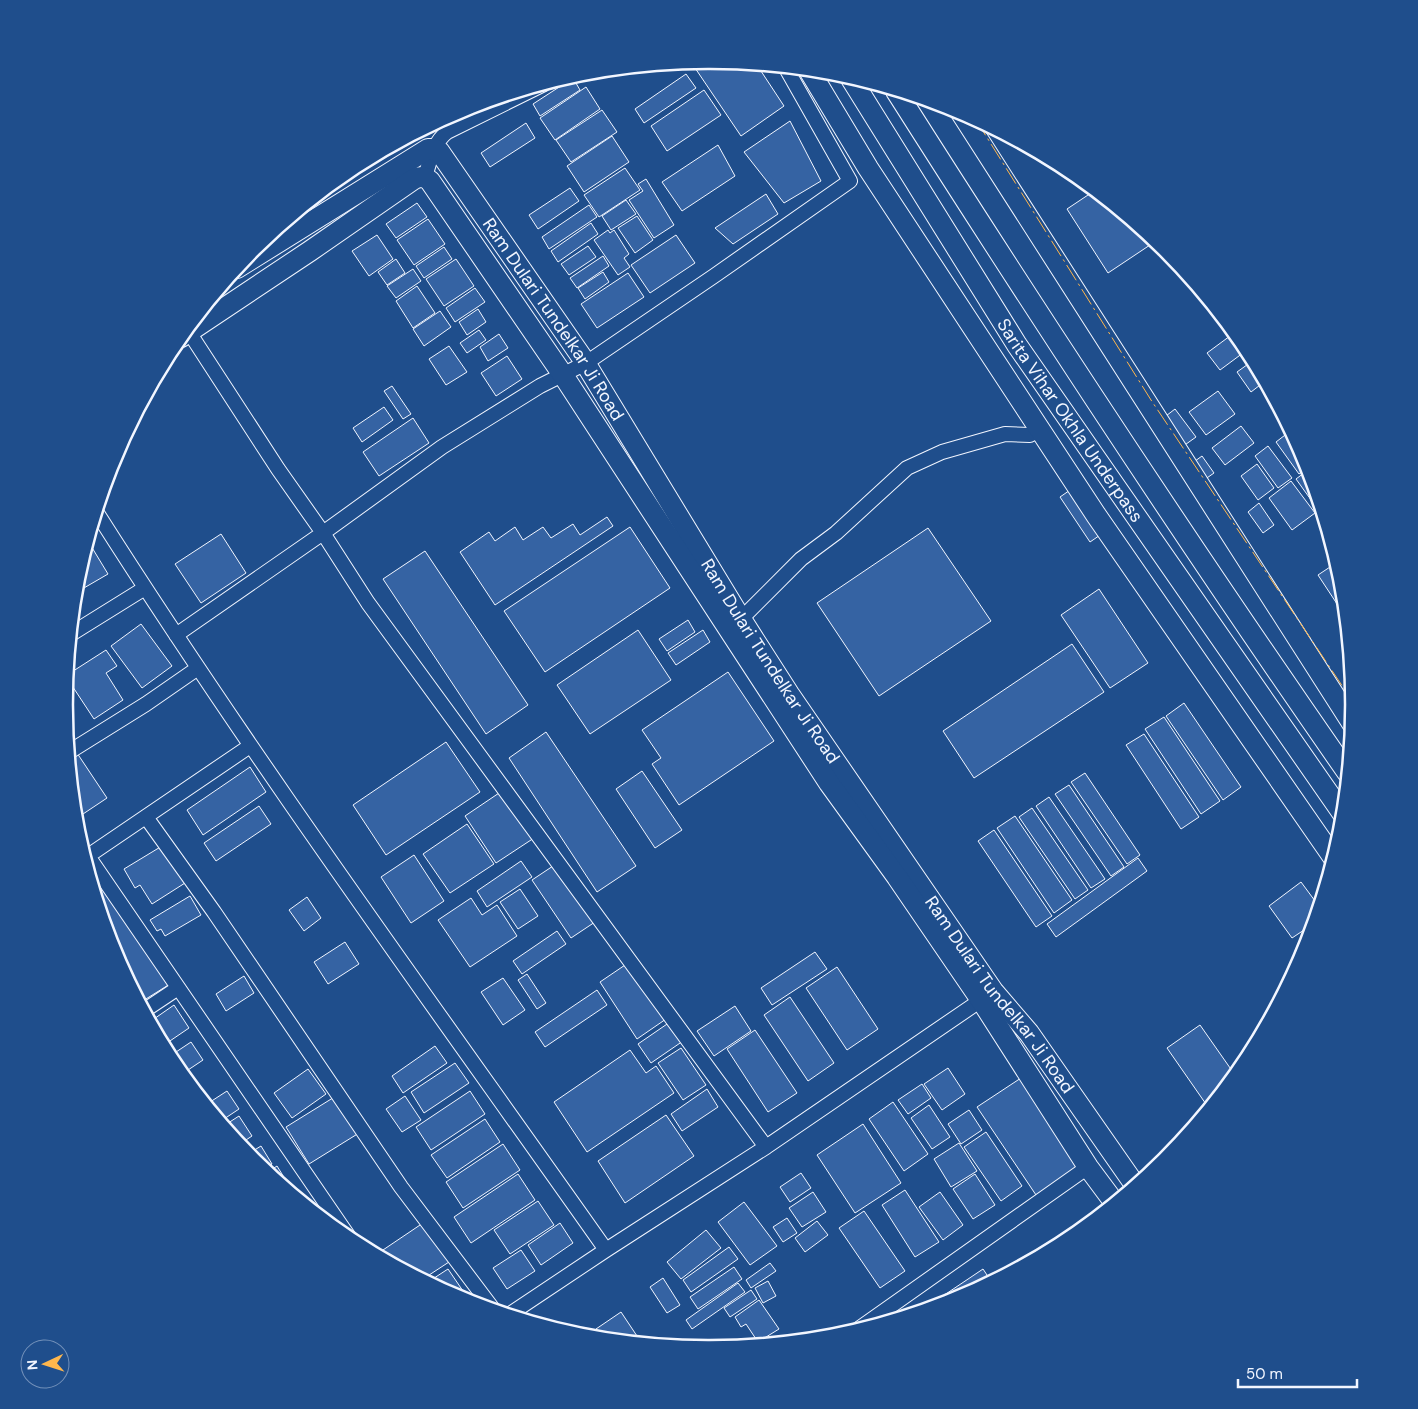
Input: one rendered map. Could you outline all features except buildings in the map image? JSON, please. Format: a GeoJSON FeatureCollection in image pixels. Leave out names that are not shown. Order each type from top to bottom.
{"type":"FeatureCollection","features":[{"type":"Feature","properties":{"kind":"street"},"geometry":{"type":"LineString","coordinates":[[792,74],[816,100],[868,168],[1107,531],[1328,850]]}},
{"type":"Feature","properties":{"kind":"street"},"geometry":{"type":"LineString","coordinates":[[176,635],[323,533],[442,447],[540,386],[586,363],[850,181],[816,100],[811,77]]}},
{"type":"Feature","properties":{"kind":"street","name":"Sarita Vihar Okhla Underpass"},"geometry":{"type":"LineString","coordinates":[[856,86],[1017,345],[1321,782],[1337,798]]}},
{"type":"Feature","properties":{"kind":"street","name":"Sarita Vihar Okhla Underpass"},"geometry":{"type":"LineString","coordinates":[[901,98],[1033,306],[1225,595],[1342,761]]}},
{"type":"Feature","properties":{"kind":"street"},"geometry":{"type":"LineString","coordinates":[[200,324],[414,179],[425,176],[434,149],[440,138],[447,132],[512,100]]}},
{"type":"Feature","properties":{"kind":"street"},"geometry":{"type":"LineString","coordinates":[[969,124],[1345,712]]}},
{"type":"Feature","properties":{"kind":"street"},"geometry":{"type":"LineString","coordinates":[[262,253],[412,159],[428,150],[434,149]]}},
{"type":"Feature","properties":{"kind":"street","name":"Ram Dulari Tundelkar Ji Road"},"geometry":{"type":"LineString","coordinates":[[434,149],[439,151],[586,363],[741,619],[987,995],[1088,1167],[1110,1197]]}},
{"type":"Feature","properties":{"kind":"street","name":"Ram Dulari Tundelkar Ji Road"},"geometry":{"type":"LineString","coordinates":[[425,176],[436,189],[563,375],[829,783],[897,877],[987,995],[1029,1033],[1131,1179]]}},
{"type":"Feature","properties":{"kind":"street"},"geometry":{"type":"LineString","coordinates":[[189,339],[323,533],[368,603],[766,1147]]}},
{"type":"Feature","properties":{"kind":"street"},"geometry":{"type":"LineString","coordinates":[[741,619],[801,559],[836,533],[907,468],[942,452],[1005,434],[1030,435],[1039,428]]}},
{"type":"Feature","properties":{"kind":"street"},"geometry":{"type":"LineString","coordinates":[[101,520],[144,588],[250,746],[606,1250]]}},
{"type":"Feature","properties":{"kind":"street"},"geometry":{"type":"LineString","coordinates":[[78,630],[144,588]]}},
{"type":"Feature","properties":{"kind":"street"},"geometry":{"type":"LineString","coordinates":[[75,748],[146,704],[198,668]]}},
{"type":"Feature","properties":{"kind":"street"},"geometry":{"type":"LineString","coordinates":[[91,854],[250,746]]}},
{"type":"Feature","properties":{"kind":"street"},"geometry":{"type":"LineString","coordinates":[[1321,782],[1341,770]]}},
{"type":"Feature","properties":{"kind":"street"},"geometry":{"type":"LineString","coordinates":[[146,818],[214,912],[402,1187],[486,1300]]}},
{"type":"Feature","properties":{"kind":"street"},"geometry":{"type":"LineString","coordinates":[[95,868],[337,1220]]}},
{"type":"Feature","properties":{"kind":"street"},"geometry":{"type":"LineString","coordinates":[[150,1007],[178,988]]}},
{"type":"Feature","properties":{"kind":"street"},"geometry":{"type":"LineString","coordinates":[[516,1310],[766,1147],[987,995]]}},
{"type":"Feature","properties":{"kind":"street"},"geometry":{"type":"LineString","coordinates":[[874,1319],[1088,1167]]}},
{"type":"Feature","properties":{"kind":"power"},"geometry":{"type":"LineString","coordinates":[[983,131],[1151,400],[1344,689]]}}]}
